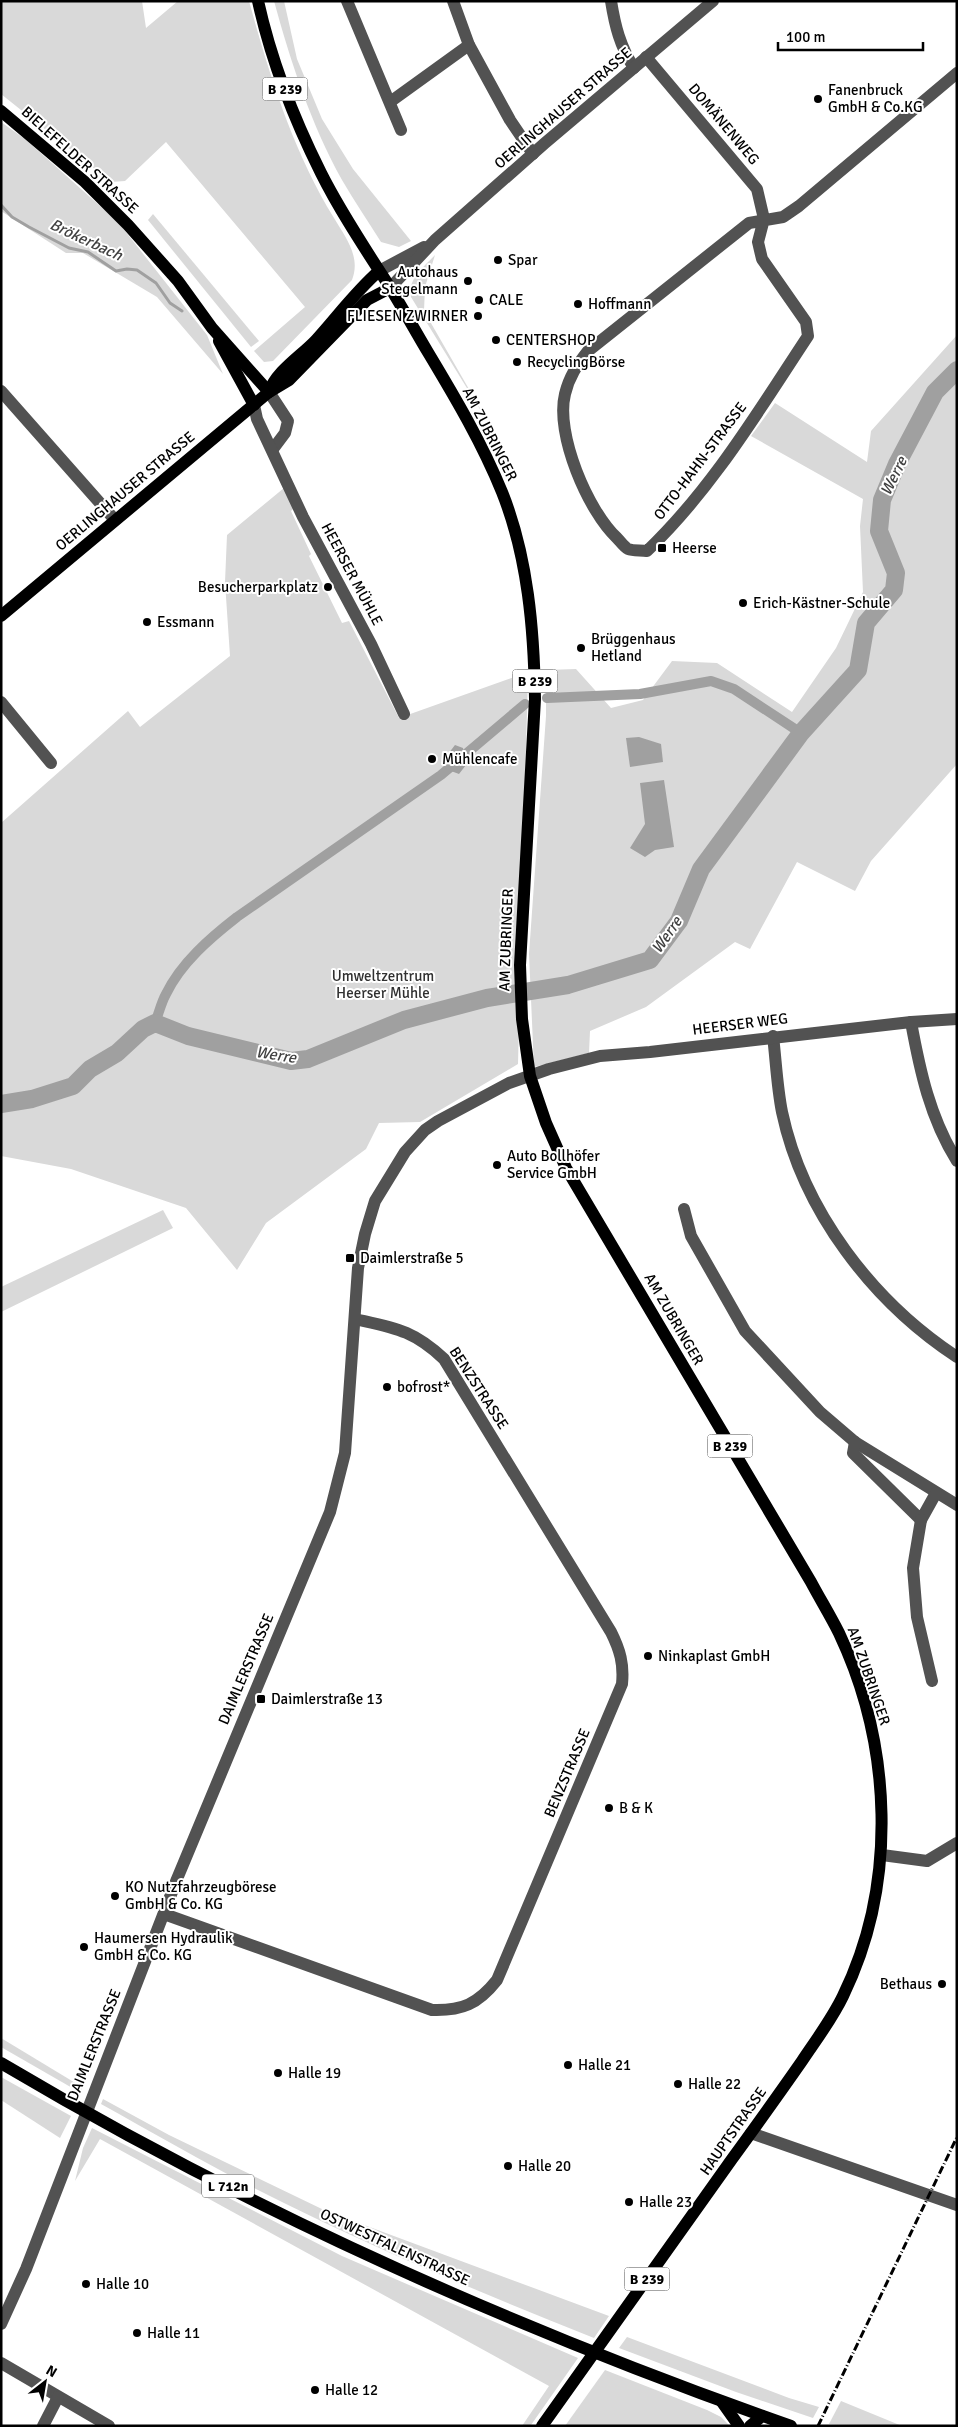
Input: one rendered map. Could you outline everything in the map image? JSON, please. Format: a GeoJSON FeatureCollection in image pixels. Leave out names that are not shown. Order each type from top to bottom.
{"type":"FeatureCollection","features":[{"type":"Feature","properties":{"kind":"main road","name":"AM ZUBRINGER"},"geometry":{"type":"LineString","coordinates":[[258,1],[277,68],[295,118],[321,174],[462,410],[486,454],[503,494],[524,572],[532,630],[535,699],[520,965],[522,1019],[530,1076],[546,1123],[566,1168],[811,1582],[839,1634],[860,1689],[872,1733],[882,1802],[882,1855]]}},
{"type":"Feature","properties":{"kind":"main road","name":"BIELEFELDER STRASSE"},"geometry":{"type":"LineString","coordinates":[[1,111],[106,202],[154,252],[212,328],[270,392]]}},
{"type":"Feature","properties":{"kind":"main road","name":"OERLINGHAUSER STRASSE"},"geometry":{"type":"LineString","coordinates":[[270,392],[272,384],[306,352],[378,270]]}},
{"type":"Feature","properties":{"kind":"main road","name":"OERLINGHAUSER STRASSE"},"geometry":{"type":"LineString","coordinates":[[1,616],[254,405],[289,380],[367,300],[390,288]]}},
{"type":"Feature","properties":{"kind":"main road","name":"BIELEFELDER STRASSE"},"geometry":{"type":"LineString","coordinates":[[212,328],[226,358],[254,405]]}},
{"type":"Feature","properties":{"kind":"main road","name":"HAUPTSTRASSE"},"geometry":{"type":"LineString","coordinates":[[542,2426],[819,2037],[843,1996],[863,1947],[882,1855]]}},
{"type":"Feature","properties":{"kind":"main road","name":"OSTWESTFALENSTRASSE"},"geometry":{"type":"LineString","coordinates":[[1,2063],[110,2125],[348,2245],[458,2295],[622,2363],[720,2400],[762,2421],[791,2426]]}},
{"type":"Feature","properties":{"kind":"main road"},"geometry":{"type":"LineString","coordinates":[[720,2400],[739,2426]]}},
{"type":"Feature","properties":{"kind":"main road"},"geometry":{"type":"LineString","coordinates":[[750,2426],[762,2421]]}},
{"type":"Feature","properties":{"kind":"street"},"geometry":{"type":"LineString","coordinates":[[347,1],[401,130]]}},
{"type":"Feature","properties":{"kind":"street"},"geometry":{"type":"LineString","coordinates":[[453,1],[469,45],[510,120],[533,154]]}},
{"type":"Feature","properties":{"kind":"street"},"geometry":{"type":"LineString","coordinates":[[611,1],[615,29],[624,53],[634,68]]}},
{"type":"Feature","properties":{"kind":"street","name":"OERLINGHAUSER STRASSE"},"geometry":{"type":"LineString","coordinates":[[390,288],[435,240],[713,1]]}},
{"type":"Feature","properties":{"kind":"street"},"geometry":{"type":"LineString","coordinates":[[390,102],[469,45]]}},
{"type":"Feature","properties":{"kind":"street","name":"DOMÄNENWEG"},"geometry":{"type":"LineString","coordinates":[[646,57],[757,189],[764,219]]}},
{"type":"Feature","properties":{"kind":"street","name":"OTTO-HAHN-STRASSE"},"geometry":{"type":"LineString","coordinates":[[764,219],[758,242],[762,259],[806,322],[808,336],[742,434],[668,532],[647,551],[628,548],[607,529],[582,483],[572,459],[564,423],[564,396],[573,370],[588,351],[749,223],[764,219],[783,217],[799,206],[957,73]]}},
{"type":"Feature","properties":{"kind":"street","name":"OERLINGHAUSER STRASSE"},"geometry":{"type":"LineString","coordinates":[[378,270],[435,240]]}},
{"type":"Feature","properties":{"kind":"street"},"geometry":{"type":"LineString","coordinates":[[1,390],[115,520]]}},
{"type":"Feature","properties":{"kind":"street"},"geometry":{"type":"LineString","coordinates":[[270,392],[288,421],[285,433],[272,448]]}},
{"type":"Feature","properties":{"kind":"street","name":"HEERSER MÜHLE"},"geometry":{"type":"LineString","coordinates":[[254,405],[257,419],[303,517],[371,644],[404,714]]}},
{"type":"Feature","properties":{"kind":"street"},"geometry":{"type":"LineString","coordinates":[[1,702],[51,763]]}},
{"type":"Feature","properties":{"kind":"street","name":"HEERSER WEG"},"geometry":{"type":"LineString","coordinates":[[530,1076],[600,1056],[650,1052],[773,1036],[957,1019]]}},
{"type":"Feature","properties":{"kind":"street"},"geometry":{"type":"LineString","coordinates":[[911,1022],[922,1078],[941,1133],[957,1160]]}},
{"type":"Feature","properties":{"kind":"street"},"geometry":{"type":"LineString","coordinates":[[773,1036],[782,1112],[802,1172],[821,1211],[850,1257],[882,1296],[917,1328],[957,1357]]}},
{"type":"Feature","properties":{"kind":"street","name":"DAIMLERSTRASSE"},"geometry":{"type":"LineString","coordinates":[[1,2324],[26,2269],[164,1914],[330,1512],[345,1453],[358,1268],[369,1218],[380,1192],[404,1152],[425,1130],[488,1093],[530,1076]]}},
{"type":"Feature","properties":{"kind":"street"},"geometry":{"type":"LineString","coordinates":[[684,1209],[691,1236],[745,1331],[820,1412],[855,1442],[936,1493],[957,1504]]}},
{"type":"Feature","properties":{"kind":"street","name":"BENZSTRASSE"},"geometry":{"type":"LineString","coordinates":[[164,1914],[432,2010],[452,2011],[467,2006],[480,1998],[496,1980],[622,1684],[623,1664],[620,1651],[612,1634],[444,1359],[416,1336],[390,1327],[355,1319]]}},
{"type":"Feature","properties":{"kind":"street"},"geometry":{"type":"LineString","coordinates":[[855,1442],[853,1453],[921,1520]]}},
{"type":"Feature","properties":{"kind":"street"},"geometry":{"type":"LineString","coordinates":[[932,1681],[917,1617],[912,1568],[921,1520],[936,1493]]}},
{"type":"Feature","properties":{"kind":"street"},"geometry":{"type":"LineString","coordinates":[[882,1855],[926,1861],[957,1844]]}},
{"type":"Feature","properties":{"kind":"street"},"geometry":{"type":"LineString","coordinates":[[751,2133],[957,2205]]}},
{"type":"Feature","properties":{"kind":"street"},"geometry":{"type":"LineString","coordinates":[[1,2363],[109,2426]]}},
{"type":"Feature","properties":{"kind":"street"},"geometry":{"type":"LineString","coordinates":[[43,2426],[58,2397]]}},
{"type":"Feature","properties":{"kind":"green space"},"geometry":{"type":"Polygon","coordinates":[[[1,1],[142,1],[146,28],[178,1],[249,1],[265,58],[284,113],[306,167],[347,240],[355,263],[352,280],[273,361],[264,362],[254,351],[305,307],[166,142],[125,181],[111,182],[1,94],[1,1]]]}},
{"type":"Feature","properties":{"kind":"green space"},"geometry":{"type":"Polygon","coordinates":[[[274,1],[284,1],[297,59],[322,119],[353,169],[411,241],[399,247],[381,242],[351,196],[331,159],[311,115],[287,47],[274,1]]]}},
{"type":"Feature","properties":{"kind":"green space"},"geometry":{"type":"Polygon","coordinates":[[[1,122],[25,139],[118,222],[207,335],[223,374],[157,297],[83,253],[66,253],[1,211],[1,122]]]}},
{"type":"Feature","properties":{"kind":"green space"},"geometry":{"type":"Polygon","coordinates":[[[153,214],[259,341],[251,347],[148,220],[153,214]]]}},
{"type":"Feature","properties":{"kind":"green space"},"geometry":{"type":"Polygon","coordinates":[[[435,255],[425,287],[424,311],[489,424],[411,297],[410,291],[414,279],[435,255]]]}},
{"type":"Feature","properties":{"kind":"green space"},"geometry":{"type":"Polygon","coordinates":[[[957,335],[957,764],[871,861],[855,891],[797,862],[750,949],[735,942],[646,1007],[590,1031],[589,1053],[534,1067],[529,954],[546,716],[546,670],[576,669],[611,708],[643,700],[672,661],[717,663],[792,712],[836,648],[863,592],[860,526],[863,499],[751,436],[775,403],[867,462],[871,431],[957,335]]]}},
{"type":"Feature","properties":{"kind":"green space","name":"Umweltzentrum Heerser Mühle"},"geometry":{"type":"Polygon","coordinates":[[[284,488],[294,508],[291,511],[311,554],[309,556],[342,623],[349,621],[399,718],[528,672],[518,1064],[420,1122],[379,1123],[366,1149],[266,1223],[237,1270],[186,1208],[71,1169],[1,1156],[1,823],[128,711],[140,727],[230,656],[225,582],[227,535],[284,488]]]}},
{"type":"Feature","properties":{"kind":"green space"},"geometry":{"type":"Polygon","coordinates":[[[163,1210],[173,1228],[1,1312],[1,1287],[163,1210]]]}},
{"type":"Feature","properties":{"kind":"green space"},"geometry":{"type":"Polygon","coordinates":[[[1,2038],[82,2087],[81,2093],[1,2047],[1,2038]]]}},
{"type":"Feature","properties":{"kind":"green space"},"geometry":{"type":"Polygon","coordinates":[[[1,2077],[71,2116],[60,2138],[1,2100],[1,2077]]]}},
{"type":"Feature","properties":{"kind":"green space"},"geometry":{"type":"Polygon","coordinates":[[[103,2099],[169,2135],[324,2210],[609,2316],[594,2338],[438,2274],[360,2239],[238,2180],[101,2104],[103,2099]]]}},
{"type":"Feature","properties":{"kind":"green space"},"geometry":{"type":"Polygon","coordinates":[[[92,2128],[342,2256],[578,2358],[531,2425],[522,2426],[549,2386],[100,2139],[75,2181],[83,2148],[92,2128]]]}},
{"type":"Feature","properties":{"kind":"green space"},"geometry":{"type":"Polygon","coordinates":[[[627,2337],[789,2398],[819,2407],[813,2418],[736,2392],[619,2348],[627,2337]]]}},
{"type":"Feature","properties":{"kind":"green space"},"geometry":{"type":"Polygon","coordinates":[[[605,2370],[707,2410],[721,2417],[730,2426],[565,2426],[605,2370]]]}},
{"type":"Feature","properties":{"kind":"green space"},"geometry":{"type":"Polygon","coordinates":[[[841,2401],[902,2426],[829,2424],[841,2401]]]}},
{"type":"Feature","properties":{"kind":"shaded area"},"geometry":{"type":"Polygon","coordinates":[[[639,737],[661,744],[663,762],[630,767],[626,738],[639,737]]]}},
{"type":"Feature","properties":{"kind":"shaded area"},"geometry":{"type":"Polygon","coordinates":[[[455,745],[463,748],[466,765],[459,774],[451,771],[440,780],[436,774],[448,765],[445,758],[455,745]]]}},
{"type":"Feature","properties":{"kind":"shaded area"},"geometry":{"type":"Polygon","coordinates":[[[664,780],[674,847],[655,850],[645,857],[630,848],[645,824],[640,783],[664,780]]]}},
{"type":"Feature","properties":{"kind":"waterway","name":"Brökerbach"},"geometry":{"type":"LineString","coordinates":[[1,205],[12,217],[29,227],[69,248],[88,252],[116,271],[137,270],[156,283],[170,303],[182,311]]}},
{"type":"Feature","properties":{"kind":"waterway","name":"Werre"},"geometry":{"type":"LineString","coordinates":[[1,1104],[32,1099],[73,1086],[90,1069],[117,1053],[143,1029],[155,1023],[188,1036],[291,1061],[308,1059],[404,1020],[487,998],[568,985],[650,960],[679,921],[701,869],[801,733],[858,670],[866,623],[894,590],[896,573],[879,531],[882,500],[897,464],[935,392],[957,370]]}},
{"type":"Feature","properties":{"kind":"waterway"},"geometry":{"type":"LineString","coordinates":[[547,698],[640,694],[711,681],[734,689],[801,733]]}},
{"type":"Feature","properties":{"kind":"waterway"},"geometry":{"type":"LineString","coordinates":[[155,1023],[164,997],[172,983],[197,952],[217,934],[237,917],[441,775],[525,704]]}},
{"type":"Feature","properties":{"kind":"railway"},"geometry":{"type":"LineString","coordinates":[[818,2426],[957,2137]]}},
{"type":"Feature","properties":{"kind":"place","name":"Fanenbruck GmbH & Co.KG"},"geometry":{"type":"Point","coordinates":[818,99]}},
{"type":"Feature","properties":{"kind":"place","name":"Spar"},"geometry":{"type":"Point","coordinates":[498,260]}},
{"type":"Feature","properties":{"kind":"place","name":"Autohaus Stegelmann"},"geometry":{"type":"Point","coordinates":[468,281]}},
{"type":"Feature","properties":{"kind":"place","name":"CALE"},"geometry":{"type":"Point","coordinates":[479,300]}},
{"type":"Feature","properties":{"kind":"place","name":"Hoffmann"},"geometry":{"type":"Point","coordinates":[578,304]}},
{"type":"Feature","properties":{"kind":"place","name":"FLIESEN ZWIRNER"},"geometry":{"type":"Point","coordinates":[478,316]}},
{"type":"Feature","properties":{"kind":"place","name":"CENTERSHOP"},"geometry":{"type":"Point","coordinates":[496,340]}},
{"type":"Feature","properties":{"kind":"place","name":"RecyclingBörse"},"geometry":{"type":"Point","coordinates":[517,362]}},
{"type":"Feature","properties":{"kind":"place","name":"Heerse"},"geometry":{"type":"Point","coordinates":[662,548]}},
{"type":"Feature","properties":{"kind":"place","name":"Besucherparkplatz"},"geometry":{"type":"Point","coordinates":[328,587]}},
{"type":"Feature","properties":{"kind":"place","name":"Erich-Kästner-Schule"},"geometry":{"type":"Point","coordinates":[743,603]}},
{"type":"Feature","properties":{"kind":"place","name":"Essmann"},"geometry":{"type":"Point","coordinates":[147,622]}},
{"type":"Feature","properties":{"kind":"place","name":"Brüggenhaus Hetland"},"geometry":{"type":"Point","coordinates":[581,648]}},
{"type":"Feature","properties":{"kind":"place","name":"Mühlencafe"},"geometry":{"type":"Point","coordinates":[432,759]}},
{"type":"Feature","properties":{"kind":"place","name":"Auto Bollhöfer Service GmbH"},"geometry":{"type":"Point","coordinates":[497,1165]}},
{"type":"Feature","properties":{"kind":"place","name":"Daimlerstraße 5"},"geometry":{"type":"Point","coordinates":[350,1258]}},
{"type":"Feature","properties":{"kind":"place","name":"bofrost*"},"geometry":{"type":"Point","coordinates":[387,1387]}},
{"type":"Feature","properties":{"kind":"place","name":"Ninkaplast GmbH"},"geometry":{"type":"Point","coordinates":[648,1656]}},
{"type":"Feature","properties":{"kind":"place","name":"Daimlerstraße 13"},"geometry":{"type":"Point","coordinates":[261,1699]}},
{"type":"Feature","properties":{"kind":"place","name":"B & K"},"geometry":{"type":"Point","coordinates":[609,1808]}},
{"type":"Feature","properties":{"kind":"place","name":"KO Nutzfahrzeugbörese GmbH & Co. KG"},"geometry":{"type":"Point","coordinates":[115,1896]}},
{"type":"Feature","properties":{"kind":"place","name":"Haumersen Hydraulik GmbH & Co. KG"},"geometry":{"type":"Point","coordinates":[84,1947]}},
{"type":"Feature","properties":{"kind":"place","name":"Bethaus"},"geometry":{"type":"Point","coordinates":[942,1984]}},
{"type":"Feature","properties":{"kind":"place","name":"Halle 21"},"geometry":{"type":"Point","coordinates":[568,2065]}},
{"type":"Feature","properties":{"kind":"place","name":"Halle 19"},"geometry":{"type":"Point","coordinates":[278,2073]}},
{"type":"Feature","properties":{"kind":"place","name":"Halle 22"},"geometry":{"type":"Point","coordinates":[678,2084]}},
{"type":"Feature","properties":{"kind":"place","name":"Halle 20"},"geometry":{"type":"Point","coordinates":[508,2166]}},
{"type":"Feature","properties":{"kind":"place","name":"Halle 23"},"geometry":{"type":"Point","coordinates":[629,2202]}},
{"type":"Feature","properties":{"kind":"place","name":"Halle 10"},"geometry":{"type":"Point","coordinates":[86,2284]}},
{"type":"Feature","properties":{"kind":"place","name":"Halle 11"},"geometry":{"type":"Point","coordinates":[137,2333]}},
{"type":"Feature","properties":{"kind":"place","name":"Halle 12"},"geometry":{"type":"Point","coordinates":[315,2390]}}]}
